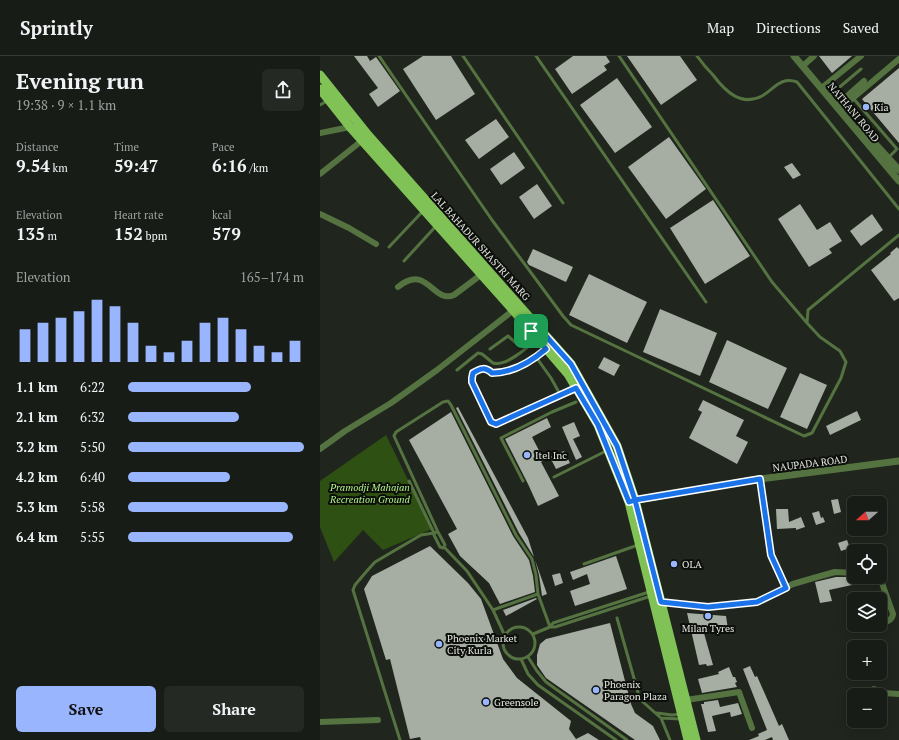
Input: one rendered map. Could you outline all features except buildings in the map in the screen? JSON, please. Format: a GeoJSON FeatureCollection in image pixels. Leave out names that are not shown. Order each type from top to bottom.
{"type":"FeatureCollection","features":[{"type":"Feature","properties":{"kind":"main road","name":"LAL BAHADUR SHASTRI MARG"},"geometry":{"type":"LineString","coordinates":[[320,75],[365,138],[424,210],[482,274],[516,307]]}},
{"type":"Feature","properties":{"kind":"main road","name":"LAL BAHADUR SHASTRI MARG"},"geometry":{"type":"LineString","coordinates":[[320,89],[350,127],[365,138],[568,367],[612,448],[632,500],[661,602],[696,740]]}},
{"type":"Feature","properties":{"kind":"main road","name":"LAL BAHADUR SHASTRI MARG"},"geometry":{"type":"LineString","coordinates":[[534,328],[538,338],[546,349],[568,367],[579,401],[598,425],[612,448]]}},
{"type":"Feature","properties":{"kind":"main road","name":"LAL BAHADUR SHASTRI MARG"},"geometry":{"type":"LineString","coordinates":[[632,500],[639,545],[688,740]]}},
{"type":"Feature","properties":{"kind":"street","name":"NATHANI ROAD"},"geometry":{"type":"LineString","coordinates":[[794,56],[886,160],[899,181]]}},
{"type":"Feature","properties":{"kind":"street"},"geometry":{"type":"LineString","coordinates":[[802,60],[810,56]]}},
{"type":"Feature","properties":{"kind":"street"},"geometry":{"type":"LineString","coordinates":[[802,60],[814,56]]}},
{"type":"Feature","properties":{"kind":"street"},"geometry":{"type":"LineString","coordinates":[[824,86],[861,56]]}},
{"type":"Feature","properties":{"kind":"street"},"geometry":{"type":"LineString","coordinates":[[839,106],[853,98],[899,59]]}},
{"type":"Feature","properties":{"kind":"street","name":"NATHANI ROAD"},"geometry":{"type":"LineString","coordinates":[[802,60],[824,86],[830,96]]}},
{"type":"Feature","properties":{"kind":"street"},"geometry":{"type":"LineString","coordinates":[[839,106],[864,81]]}},
{"type":"Feature","properties":{"kind":"street"},"geometry":{"type":"LineString","coordinates":[[320,133],[350,127]]}},
{"type":"Feature","properties":{"kind":"street"},"geometry":{"type":"LineString","coordinates":[[320,174],[365,138]]}},
{"type":"Feature","properties":{"kind":"street","name":"NATHANI ROAD"},"geometry":{"type":"LineString","coordinates":[[886,160],[899,170]]}},
{"type":"Feature","properties":{"kind":"street"},"geometry":{"type":"LineString","coordinates":[[320,214],[349,228],[376,244]]}},
{"type":"Feature","properties":{"kind":"street"},"geometry":{"type":"LineString","coordinates":[[398,287],[407,280],[418,280],[426,282],[444,297],[449,297],[454,295],[482,274]]}},
{"type":"Feature","properties":{"kind":"street"},"geometry":{"type":"LineString","coordinates":[[320,449],[345,431],[391,403],[437,370],[516,307]]}},
{"type":"Feature","properties":{"kind":"street","name":"NAUPADA ROAD"},"geometry":{"type":"LineString","coordinates":[[632,500],[760,479],[899,461]]}},
{"type":"Feature","properties":{"kind":"street"},"geometry":{"type":"LineString","coordinates":[[760,479],[771,555],[786,588]]}},
{"type":"Feature","properties":{"kind":"street"},"geometry":{"type":"LineString","coordinates":[[661,602],[708,607],[757,602],[786,588],[810,579],[835,572],[847,573]]}},
{"type":"Feature","properties":{"kind":"street"},"geometry":{"type":"LineString","coordinates":[[887,596],[894,614],[893,618],[887,622]]}},
{"type":"Feature","properties":{"kind":"street"},"geometry":{"type":"LineString","coordinates":[[686,700],[739,692],[752,728]]}},
{"type":"Feature","properties":{"kind":"street"},"geometry":{"type":"LineString","coordinates":[[887,692],[899,694]]}},
{"type":"Feature","properties":{"kind":"street"},"geometry":{"type":"LineString","coordinates":[[320,722],[378,720]]}},
{"type":"Feature","properties":{"kind":"lane"},"geometry":{"type":"LineString","coordinates":[[379,56],[492,220],[571,325],[804,436],[812,433],[841,378],[846,362],[840,351],[820,337],[772,282],[618,56]]}},
{"type":"Feature","properties":{"kind":"lane"},"geometry":{"type":"LineString","coordinates":[[463,56],[563,203]]}},
{"type":"Feature","properties":{"kind":"lane"},"geometry":{"type":"LineString","coordinates":[[536,56],[706,302]]}},
{"type":"Feature","properties":{"kind":"lane"},"geometry":{"type":"LineString","coordinates":[[699,57],[722,87],[733,96],[742,100],[752,100],[782,81],[792,80],[797,82],[899,209]]}},
{"type":"Feature","properties":{"kind":"lane"},"geometry":{"type":"LineString","coordinates":[[830,96],[861,69]]}},
{"type":"Feature","properties":{"kind":"lane"},"geometry":{"type":"LineString","coordinates":[[853,98],[897,149],[886,160]]}},
{"type":"Feature","properties":{"kind":"lane"},"geometry":{"type":"LineString","coordinates":[[320,105],[328,100]]}},
{"type":"Feature","properties":{"kind":"lane"},"geometry":{"type":"LineString","coordinates":[[389,247],[424,210]]}},
{"type":"Feature","properties":{"kind":"lane"},"geometry":{"type":"LineString","coordinates":[[404,261],[427,234],[437,225]]}},
{"type":"Feature","properties":{"kind":"lane"},"geometry":{"type":"LineString","coordinates":[[807,323],[808,310],[899,235]]}},
{"type":"Feature","properties":{"kind":"lane"},"geometry":{"type":"LineString","coordinates":[[490,349],[508,336],[514,342],[518,342],[534,328]]}},
{"type":"Feature","properties":{"kind":"lane"},"geometry":{"type":"LineString","coordinates":[[457,370],[478,353],[482,354],[493,363],[501,363],[513,358],[538,338]]}},
{"type":"Feature","properties":{"kind":"lane"},"geometry":{"type":"LineString","coordinates":[[546,349],[536,357],[509,370],[492,373],[487,368],[484,368],[473,373],[472,382],[491,422],[496,424],[576,388]]}},
{"type":"Feature","properties":{"kind":"lane"},"geometry":{"type":"LineString","coordinates":[[536,357],[551,378],[561,396]]}},
{"type":"Feature","properties":{"kind":"lane"},"geometry":{"type":"LineString","coordinates":[[505,636],[493,610],[467,571],[444,547],[394,436],[396,432],[443,402],[448,401],[451,405],[516,535],[532,559],[536,575],[538,594],[550,627]]}},
{"type":"Feature","properties":{"kind":"lane"},"geometry":{"type":"LineString","coordinates":[[523,481],[501,438],[552,412],[579,401]]}},
{"type":"Feature","properties":{"kind":"lane"},"geometry":{"type":"LineString","coordinates":[[554,477],[612,448]]}},
{"type":"Feature","properties":{"kind":"lane"},"geometry":{"type":"LineString","coordinates":[[409,480],[440,547],[444,547]]}},
{"type":"Feature","properties":{"kind":"lane"},"geometry":{"type":"LineString","coordinates":[[400,740],[353,590],[358,581],[375,562],[421,535],[438,532]]}},
{"type":"Feature","properties":{"kind":"lane"},"geometry":{"type":"LineString","coordinates":[[584,564],[639,545]]}},
{"type":"Feature","properties":{"kind":"lane"},"geometry":{"type":"LineString","coordinates":[[493,610],[538,594]]}},
{"type":"Feature","properties":{"kind":"lane"},"geometry":{"type":"LineString","coordinates":[[533,634],[651,594]]}},
{"type":"Feature","properties":{"kind":"lane"},"geometry":{"type":"LineString","coordinates":[[618,618],[639,696],[643,702],[661,718],[670,740]]}},
{"type":"Feature","properties":{"kind":"lane"},"geometry":{"type":"LineString","coordinates":[[518,627],[526,629],[533,634],[536,645],[528,657],[521,660],[511,657],[508,654],[503,646],[505,636],[513,628],[518,627]]}},
{"type":"Feature","properties":{"kind":"lane"},"geometry":{"type":"LineString","coordinates":[[528,657],[536,671],[546,682],[627,740]]}},
{"type":"Feature","properties":{"kind":"lane"},"geometry":{"type":"LineString","coordinates":[[521,660],[528,674],[538,685],[616,740]]}},
{"type":"Feature","properties":{"kind":"lane"},"geometry":{"type":"LineString","coordinates":[[657,713],[682,716]]}},
{"type":"Feature","properties":{"kind":"lane"},"geometry":{"type":"LineString","coordinates":[[661,718],[673,720],[682,716]]}},
{"type":"Feature","properties":{"kind":"green space","name":"Pramodji Mahajan Recreation Ground"},"geometry":{"type":"Polygon","coordinates":[[[386,435],[432,529],[383,550],[363,530],[334,562],[320,527],[320,481],[386,435]]]}},
{"type":"Feature","properties":{"kind":"place","name":"Kia"},"geometry":{"type":"Point","coordinates":[866,107]}},
{"type":"Feature","properties":{"kind":"place","name":"Itel Inc"},"geometry":{"type":"Point","coordinates":[527,455]}},
{"type":"Feature","properties":{"kind":"place","name":"OLA"},"geometry":{"type":"Point","coordinates":[674,564]}},
{"type":"Feature","properties":{"kind":"place","name":"Milan Tyres"},"geometry":{"type":"Point","coordinates":[708,616]}},
{"type":"Feature","properties":{"kind":"place","name":"Phoenix Market City Kurla"},"geometry":{"type":"Point","coordinates":[439,644]}},
{"type":"Feature","properties":{"kind":"place","name":"Phoenix Paragon Plaza"},"geometry":{"type":"Point","coordinates":[596,690]}},
{"type":"Feature","properties":{"kind":"place","name":"Greensole"},"geometry":{"type":"Point","coordinates":[486,702]}},
{"type":"Feature","properties":{"kind":"route"},"geometry":{"type":"LineString","coordinates":[[531,331],[537,326],[571,364],[617,446],[635,500],[760,479],[771,555],[786,588],[757,602],[708,607],[661,602],[635,500],[629,502],[598,425],[576,388],[494,425],[491,422],[472,382],[473,373],[484,368],[487,368],[492,373],[509,370],[516,368],[536,357],[546,349],[531,331]]}}]}
